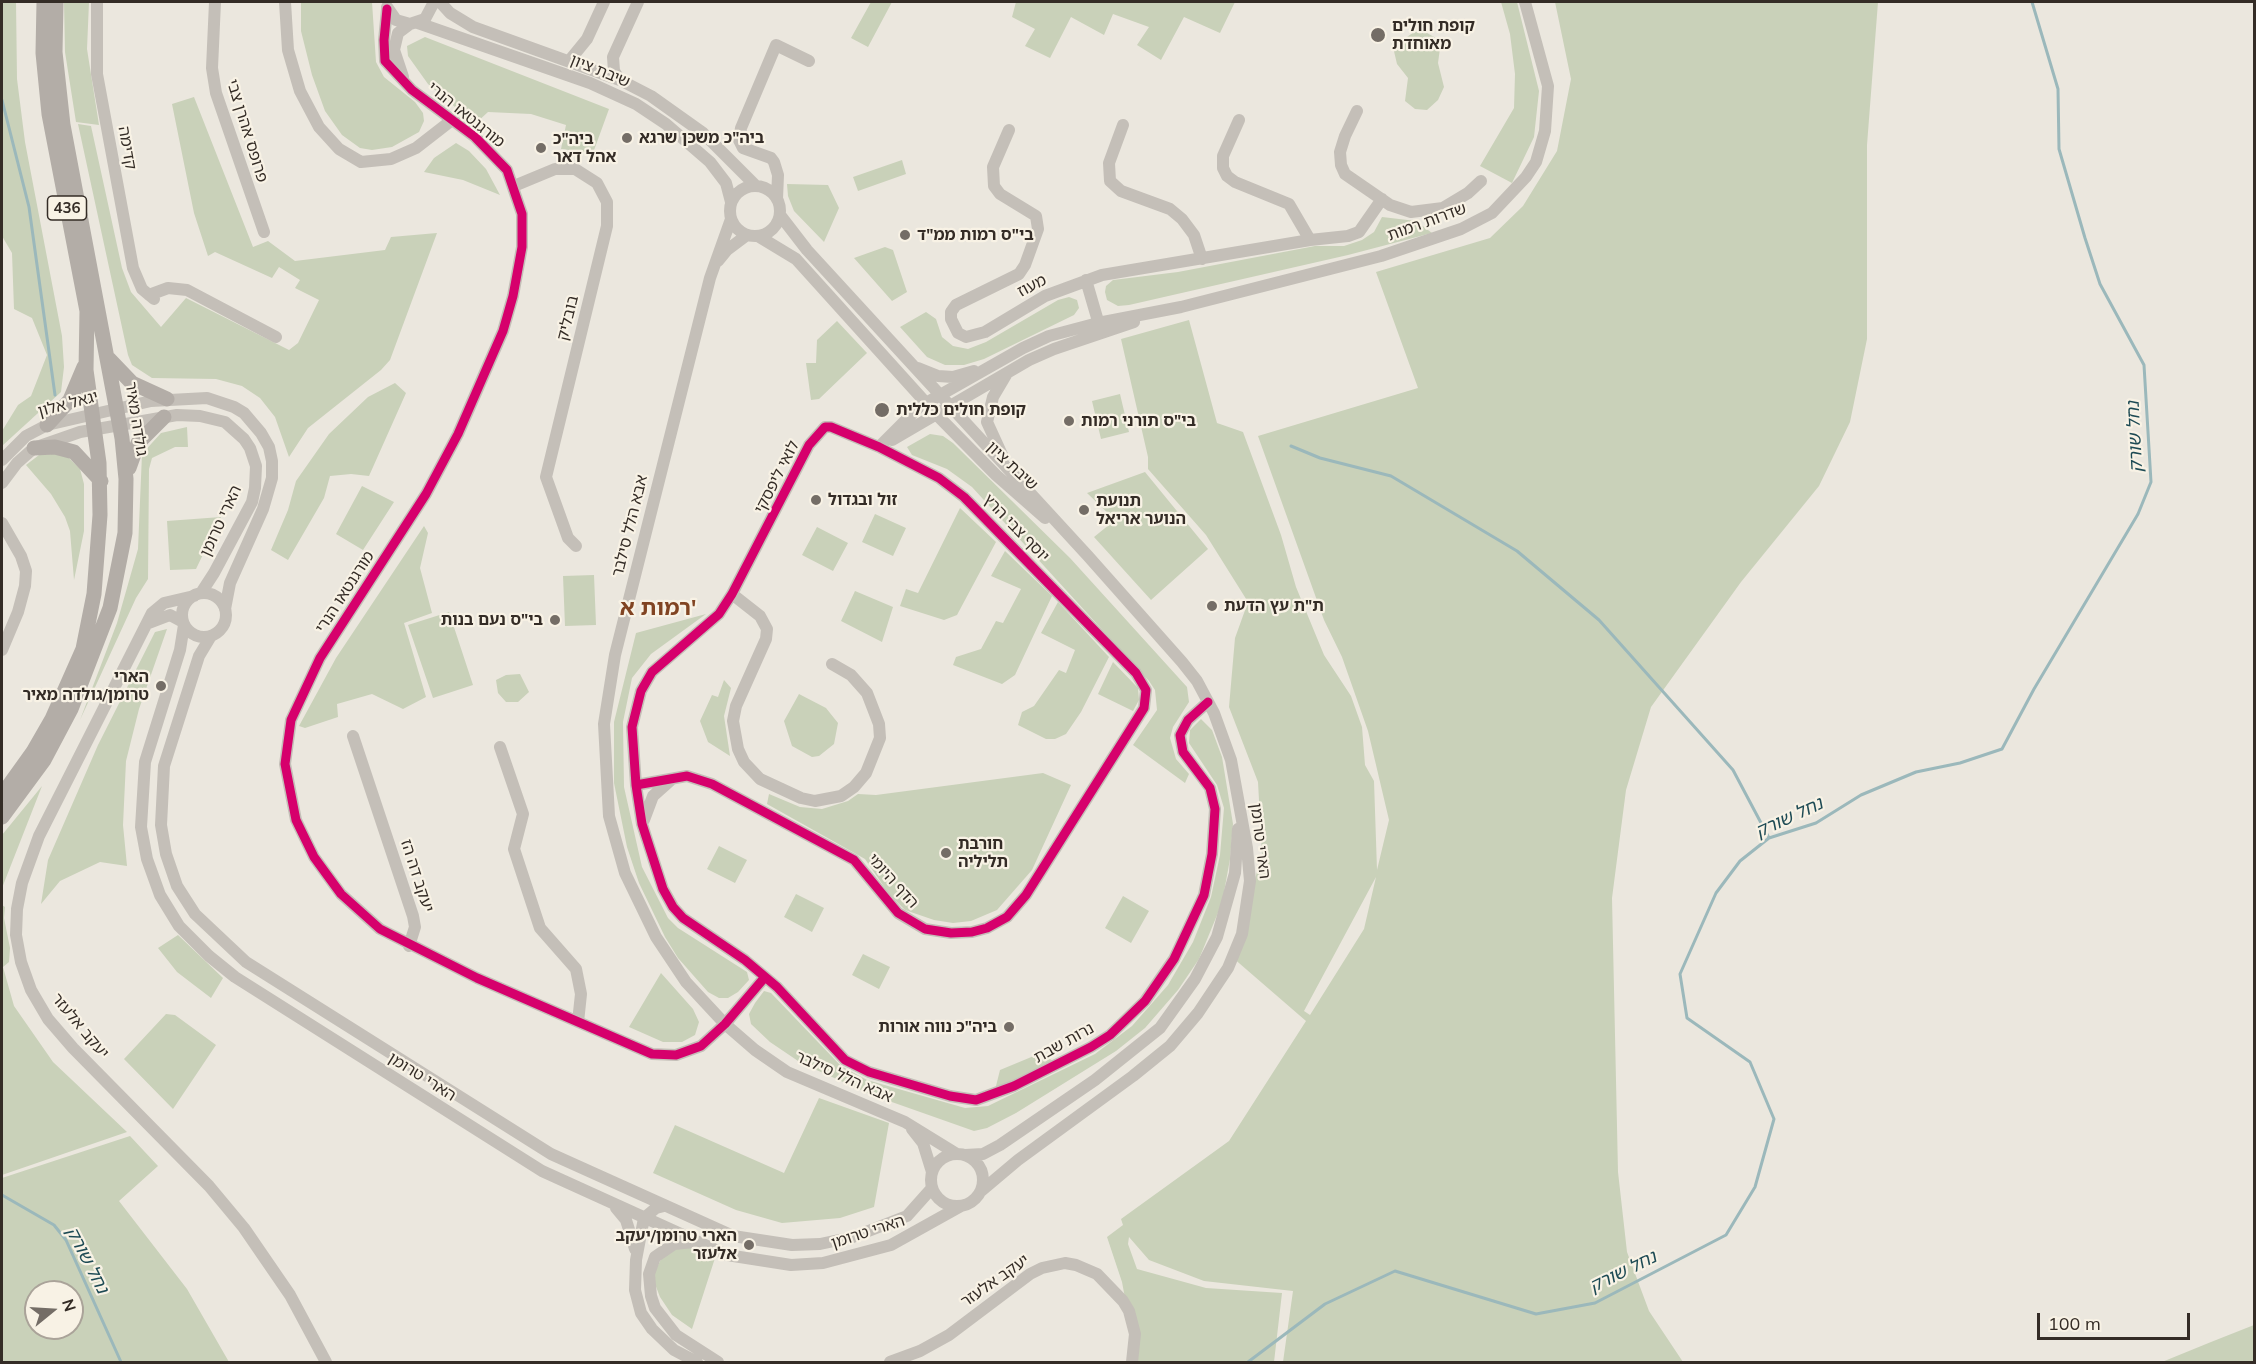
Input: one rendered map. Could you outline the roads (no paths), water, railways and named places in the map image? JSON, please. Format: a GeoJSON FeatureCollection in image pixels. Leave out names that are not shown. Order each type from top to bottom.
{"type":"FeatureCollection","features":[{"type":"Feature","properties":{"kind":"main road","name":"436"},"geometry":{"type":"LineString","coordinates":[[2,795],[33,752],[47,727],[83,649],[94,594],[100,481],[86,361],[86,303],[55,149],[46,86],[43,53],[44,2]]}},
{"type":"Feature","properties":{"kind":"main road","name":"גולדה מאיר"},"geometry":{"type":"LineString","coordinates":[[2,817],[31,780],[53,744],[94,655],[110,608],[121,560],[126,479],[120,424],[63,125],[55,52],[56,2]]}},
{"type":"Feature","properties":{"kind":"main road"},"geometry":{"type":"LineString","coordinates":[[107,356],[132,383],[167,399]]}},
{"type":"Feature","properties":{"kind":"main road"},"geometry":{"type":"LineString","coordinates":[[47,425],[70,400],[86,361]]}},
{"type":"Feature","properties":{"kind":"main road"},"geometry":{"type":"LineString","coordinates":[[126,479],[138,443],[164,417]]}},
{"type":"Feature","properties":{"kind":"main road"},"geometry":{"type":"LineString","coordinates":[[34,448],[55,447],[74,452],[100,481]]}},
{"type":"Feature","properties":{"kind":"street","name":"קדימה"},"geometry":{"type":"LineString","coordinates":[[97,2],[95,51],[101,95],[135,279],[152,297],[168,288],[187,290],[276,337]]}},
{"type":"Feature","properties":{"kind":"street","name":"פרופס אהרן צבי"},"geometry":{"type":"LineString","coordinates":[[215,2],[212,68],[216,93],[264,232]]}},
{"type":"Feature","properties":{"kind":"street"},"geometry":{"type":"LineString","coordinates":[[285,2],[288,50],[300,91],[319,127],[339,149],[361,162],[391,159],[416,148],[452,120]]}},
{"type":"Feature","properties":{"kind":"street"},"geometry":{"type":"LineString","coordinates":[[412,90],[399,70],[394,50],[398,33],[430,14],[434,2]]}},
{"type":"Feature","properties":{"kind":"street","name":"שיבת ציון"},"geometry":{"type":"LineString","coordinates":[[440,2],[450,13],[473,27],[620,80],[686,119],[757,185]]}},
{"type":"Feature","properties":{"kind":"street"},"geometry":{"type":"LineString","coordinates":[[569,61],[587,39],[604,2]]}},
{"type":"Feature","properties":{"kind":"street"},"geometry":{"type":"LineString","coordinates":[[620,80],[614,71],[612,57],[638,2]]}},
{"type":"Feature","properties":{"kind":"street","name":"שדרות רמות"},"geometry":{"type":"LineString","coordinates":[[926,403],[1049,336],[1100,328],[1381,256],[1471,225],[1504,203],[1536,162],[1548,116],[1545,71],[1525,2]]}},
{"type":"Feature","properties":{"kind":"street"},"geometry":{"type":"LineString","coordinates":[[386,4],[385,61],[412,90]]}},
{"type":"Feature","properties":{"kind":"street","name":"שיבת ציון"},"geometry":{"type":"LineString","coordinates":[[386,4],[396,20],[414,23],[590,83],[636,104],[666,124],[710,162],[726,183],[731,202]]}},
{"type":"Feature","properties":{"kind":"street"},"geometry":{"type":"LineString","coordinates":[[809,61],[776,45],[741,128],[739,140],[743,148],[771,158],[774,162],[778,175],[777,200],[780,215],[807,250],[1008,468]]}},
{"type":"Feature","properties":{"kind":"street","name":"מורגנטאו הנרי"},"geometry":{"type":"LineString","coordinates":[[412,90],[452,120],[498,160],[514,186],[523,227],[519,270],[506,322],[458,434],[426,494],[306,683],[291,720],[286,742],[285,764],[290,800],[296,820],[314,857],[341,894],[380,929],[409,946],[627,1045],[666,1056],[688,1052],[701,1046],[725,1023],[765,977]]}},
{"type":"Feature","properties":{"kind":"street"},"geometry":{"type":"LineString","coordinates":[[1357,111],[1340,152],[1341,165],[1345,174],[1382,200],[1400,210],[1411,212],[1443,208],[1468,193],[1481,181]]}},
{"type":"Feature","properties":{"kind":"street"},"geometry":{"type":"LineString","coordinates":[[1239,120],[1223,156],[1222,168],[1227,176],[1236,182],[1289,204],[1310,240]]}},
{"type":"Feature","properties":{"kind":"street"},"geometry":{"type":"LineString","coordinates":[[1123,125],[1109,163],[1110,182],[1121,191],[1170,209],[1182,219],[1194,235],[1202,259]]}},
{"type":"Feature","properties":{"kind":"street","name":"מעוז"},"geometry":{"type":"LineString","coordinates":[[1009,129],[993,167],[994,186],[1000,194],[1036,216],[1038,229],[1025,266],[1019,274],[956,305],[951,312],[954,328],[966,337],[985,332],[1045,296],[1086,280],[1121,271],[1310,240],[1348,236],[1359,232],[1382,200]]}},
{"type":"Feature","properties":{"kind":"street"},"geometry":{"type":"LineString","coordinates":[[774,162],[771,177],[757,185],[740,190],[731,202],[731,219],[735,226],[753,235],[772,229],[780,215]]}},
{"type":"Feature","properties":{"kind":"street","name":"בובליק"},"geometry":{"type":"LineString","coordinates":[[514,186],[555,169],[575,169],[597,183],[607,202],[607,226],[546,477],[568,538],[576,546]]}},
{"type":"Feature","properties":{"kind":"street"},"geometry":{"type":"LineString","coordinates":[[757,185],[766,188],[777,200]]}},
{"type":"Feature","properties":{"kind":"street","name":"אבא הלל סילבר"},"geometry":{"type":"LineString","coordinates":[[731,219],[710,278],[615,654],[604,724],[609,816],[625,873],[634,895],[669,958],[699,998],[725,1023],[755,1050],[787,1072],[894,1117],[961,1154]]}},
{"type":"Feature","properties":{"kind":"street","name":"שיבת ציון"},"geometry":{"type":"LineString","coordinates":[[753,235],[796,259],[936,414],[996,475],[1088,556]]}},
{"type":"Feature","properties":{"kind":"street","name":"אבא הלל סילבר"},"geometry":{"type":"LineString","coordinates":[[710,278],[727,250],[753,235]]}},
{"type":"Feature","properties":{"kind":"street"},"geometry":{"type":"LineString","coordinates":[[1086,280],[1100,328]]}},
{"type":"Feature","properties":{"kind":"street","name":"שדרות רמות"},"geometry":{"type":"LineString","coordinates":[[936,414],[1008,371],[1100,328]]}},
{"type":"Feature","properties":{"kind":"street"},"geometry":{"type":"LineString","coordinates":[[912,365],[938,376],[953,376],[992,365]]}},
{"type":"Feature","properties":{"kind":"street"},"geometry":{"type":"LineString","coordinates":[[1008,371],[993,397],[987,422],[1008,468]]}},
{"type":"Feature","properties":{"kind":"street","name":"הארי טרומן"},"geometry":{"type":"LineString","coordinates":[[167,399],[196,397],[220,401],[244,413],[261,433],[272,461],[272,478],[268,494],[230,583],[225,609]]}},
{"type":"Feature","properties":{"kind":"street"},"geometry":{"type":"LineString","coordinates":[[118,408],[167,399]]}},
{"type":"Feature","properties":{"kind":"street"},"geometry":{"type":"LineString","coordinates":[[879,447],[909,415],[926,403]]}},
{"type":"Feature","properties":{"kind":"street","name":"יגאל אלון"},"geometry":{"type":"LineString","coordinates":[[2,460],[26,436],[47,425],[118,408]]}},
{"type":"Feature","properties":{"kind":"street","name":"הארי טרומן"},"geometry":{"type":"LineString","coordinates":[[95,429],[189,414],[225,422],[244,439],[256,466],[252,502],[214,573],[197,595]]}},
{"type":"Feature","properties":{"kind":"street"},"geometry":{"type":"LineString","coordinates":[[879,447],[936,414]]}},
{"type":"Feature","properties":{"kind":"street","name":"לואי ליפסקי"},"geometry":{"type":"LineString","coordinates":[[732,594],[817,434],[831,427],[879,447]]}},
{"type":"Feature","properties":{"kind":"street","name":"יגאל אלון"},"geometry":{"type":"LineString","coordinates":[[2,483],[17,463],[34,448],[95,429]]}},
{"type":"Feature","properties":{"kind":"street","name":"יוסף צבי הרץ"},"geometry":{"type":"LineString","coordinates":[[879,447],[939,478],[964,496],[1115,652]]}},
{"type":"Feature","properties":{"kind":"street","name":"שיבת ציון"},"geometry":{"type":"LineString","coordinates":[[1008,468],[1088,556]]}},
{"type":"Feature","properties":{"kind":"street"},"geometry":{"type":"LineString","coordinates":[[2,524],[5,535],[21,556],[26,571],[26,586],[2,649]]}},
{"type":"Feature","properties":{"kind":"street","name":"הארי טרומן"},"geometry":{"type":"LineString","coordinates":[[980,1192],[1018,1160],[1133,1076],[1170,1046],[1198,1013],[1228,968],[1242,934],[1250,880],[1247,848],[1233,774],[1221,730],[1208,702],[1182,662],[1088,556]]}},
{"type":"Feature","properties":{"kind":"street"},"geometry":{"type":"LineString","coordinates":[[765,977],[683,918],[663,890],[642,824],[636,785],[633,727],[641,691],[652,672],[668,656],[706,627],[732,594],[760,616],[767,629],[766,639],[736,706],[734,735],[738,750],[748,767],[760,779],[801,798],[815,801],[841,796],[854,787],[866,773],[880,738],[879,724],[867,693],[852,675],[832,664]]}},
{"type":"Feature","properties":{"kind":"street"},"geometry":{"type":"LineString","coordinates":[[145,626],[164,615],[175,616],[194,635],[211,636],[224,625],[225,609],[217,597],[197,595],[183,608],[184,624]]}},
{"type":"Feature","properties":{"kind":"street","name":"יעקב אלעזר"},"geometry":{"type":"LineString","coordinates":[[197,595],[164,603],[152,613],[145,626],[29,859],[17,909],[16,935],[21,962],[31,990],[48,1019],[73,1048],[209,1186],[244,1228],[290,1295],[326,1362]]}},
{"type":"Feature","properties":{"kind":"street","name":"הארי טרומן"},"geometry":{"type":"LineString","coordinates":[[184,624],[180,650],[145,762],[141,827],[147,860],[160,895],[179,926],[209,956],[248,986],[542,1171],[727,1255],[791,1264],[822,1263],[891,1245],[917,1233],[961,1206]]}},
{"type":"Feature","properties":{"kind":"street","name":"הארי טרומן"},"geometry":{"type":"LineString","coordinates":[[211,636],[199,656],[170,743],[161,790],[161,825],[166,854],[177,886],[195,914],[246,962],[516,1132],[578,1167],[733,1236],[792,1245],[820,1244],[873,1230],[906,1216],[932,1188]]}},
{"type":"Feature","properties":{"kind":"street","name":"הדף היומי"},"geometry":{"type":"LineString","coordinates":[[636,785],[675,776],[687,776],[712,784],[854,860],[898,913],[925,928],[972,932],[1006,917],[1029,892],[1144,708],[1146,690],[1142,682],[1115,652]]}},
{"type":"Feature","properties":{"kind":"street","name":"נרות שבת"},"geometry":{"type":"LineString","coordinates":[[765,977],[845,1060],[869,1072],[966,1100],[986,1099],[1091,1047],[1126,1020],[1162,980],[1186,938],[1204,895],[1212,854],[1215,809],[1210,788],[1183,752],[1180,735],[1188,720],[1208,702]]}},
{"type":"Feature","properties":{"kind":"street","name":"יעקב דה הז"},"geometry":{"type":"LineString","coordinates":[[353,736],[413,916],[415,927],[409,946]]}},
{"type":"Feature","properties":{"kind":"street"},"geometry":{"type":"LineString","coordinates":[[500,747],[523,814],[514,849],[540,928],[576,969],[581,994],[578,1022]]}},
{"type":"Feature","properties":{"kind":"street","name":"הארי טרומן"},"geometry":{"type":"LineString","coordinates":[[961,1154],[983,1154],[1095,1080],[1160,1028],[1181,1001],[1207,960],[1230,899],[1238,844],[1233,774]]}},
{"type":"Feature","properties":{"kind":"street"},"geometry":{"type":"LineString","coordinates":[[642,824],[653,796],[675,776]]}},
{"type":"Feature","properties":{"kind":"street","name":"אבא הלל סילבר"},"geometry":{"type":"LineString","coordinates":[[894,1117],[920,1136],[932,1172]]}},
{"type":"Feature","properties":{"kind":"street"},"geometry":{"type":"LineString","coordinates":[[961,1154],[975,1161],[982,1172],[980,1192],[972,1201],[961,1206],[942,1201],[932,1188],[932,1172],[941,1159],[961,1154]]}},
{"type":"Feature","properties":{"kind":"street"},"geometry":{"type":"LineString","coordinates":[[614,1205],[631,1232],[636,1260]]}},
{"type":"Feature","properties":{"kind":"street"},"geometry":{"type":"LineString","coordinates":[[664,1206],[656,1208],[644,1218],[636,1260],[635,1290],[641,1313],[666,1343],[697,1362]]}},
{"type":"Feature","properties":{"kind":"street"},"geometry":{"type":"LineString","coordinates":[[697,1242],[680,1242],[660,1252],[651,1264],[648,1283],[655,1308],[676,1335],[718,1362]]}},
{"type":"Feature","properties":{"kind":"street","name":"יעקב אלעזר"},"geometry":{"type":"LineString","coordinates":[[891,1362],[920,1351],[949,1335],[1036,1271],[1065,1263],[1097,1274],[1123,1301],[1129,1311],[1135,1334],[1132,1362]]}},
{"type":"Feature","properties":{"kind":"waterway","name":"נחל שורק"},"geometry":{"type":"LineString","coordinates":[[1248,1362],[1325,1304],[1395,1271],[1536,1314],[1595,1303],[1726,1235],[1755,1187],[1774,1119],[1750,1062],[1687,1018],[1680,974],[1716,893],[1740,861],[1769,838],[1816,823],[1861,795],[1916,772],[1960,763],[2002,749],[2034,689],[2138,514],[2151,482],[2144,365],[2100,284],[2085,238],[2059,149],[2058,89],[2032,2]]}},
{"type":"Feature","properties":{"kind":"waterway"},"geometry":{"type":"LineString","coordinates":[[2,100],[29,207],[55,395]]}},
{"type":"Feature","properties":{"kind":"waterway"},"geometry":{"type":"LineString","coordinates":[[1291,446],[1320,458],[1391,476],[1517,551],[1599,620],[1733,770],[1769,838]]}},
{"type":"Feature","properties":{"kind":"waterway","name":"נחל שורק"},"geometry":{"type":"LineString","coordinates":[[2,1195],[54,1225],[66,1240],[121,1362]]}},
{"type":"Feature","properties":{"kind":"place","name":"קופת חולים מאוחדת"},"geometry":{"type":"Point","coordinates":[1378,35]}},
{"type":"Feature","properties":{"kind":"place","name":"ביה\"כ משכן שרגא"},"geometry":{"type":"Point","coordinates":[627,138]}},
{"type":"Feature","properties":{"kind":"place","name":"ביה\"כ אהל דאר"},"geometry":{"type":"Point","coordinates":[541,148]}},
{"type":"Feature","properties":{"kind":"place","name":"בי\"ס רמות ממ\"ד"},"geometry":{"type":"Point","coordinates":[905,235]}},
{"type":"Feature","properties":{"kind":"place","name":"קופת חולים כללית"},"geometry":{"type":"Point","coordinates":[882,410]}},
{"type":"Feature","properties":{"kind":"place","name":"בי\"ס תורני רמות"},"geometry":{"type":"Point","coordinates":[1069,421]}},
{"type":"Feature","properties":{"kind":"place","name":"זול ובגדול"},"geometry":{"type":"Point","coordinates":[816,500]}},
{"type":"Feature","properties":{"kind":"place","name":"תנועת הנוער אריאל"},"geometry":{"type":"Point","coordinates":[1084,510]}},
{"type":"Feature","properties":{"kind":"place","name":"ת\"ת עץ הדעת"},"geometry":{"type":"Point","coordinates":[1212,606]}},
{"type":"Feature","properties":{"kind":"place","name":"בי\"ס נעם בנות"},"geometry":{"type":"Point","coordinates":[555,620]}},
{"type":"Feature","properties":{"kind":"place","name":"הארי טרומן/גולדה מאיר"},"geometry":{"type":"Point","coordinates":[161,686]}},
{"type":"Feature","properties":{"kind":"place","name":"חורבת תליליה"},"geometry":{"type":"Point","coordinates":[946,853]}},
{"type":"Feature","properties":{"kind":"place","name":"ביה\"כ נווה אורות"},"geometry":{"type":"Point","coordinates":[1009,1027]}},
{"type":"Feature","properties":{"kind":"place","name":"הארי טרומן/יעקב אלעזר"},"geometry":{"type":"Point","coordinates":[749,1245]}},
{"type":"Feature","properties":{"kind":"district","name":"רמות א'"},"geometry":{"type":"Point","coordinates":[658,608]}}]}
